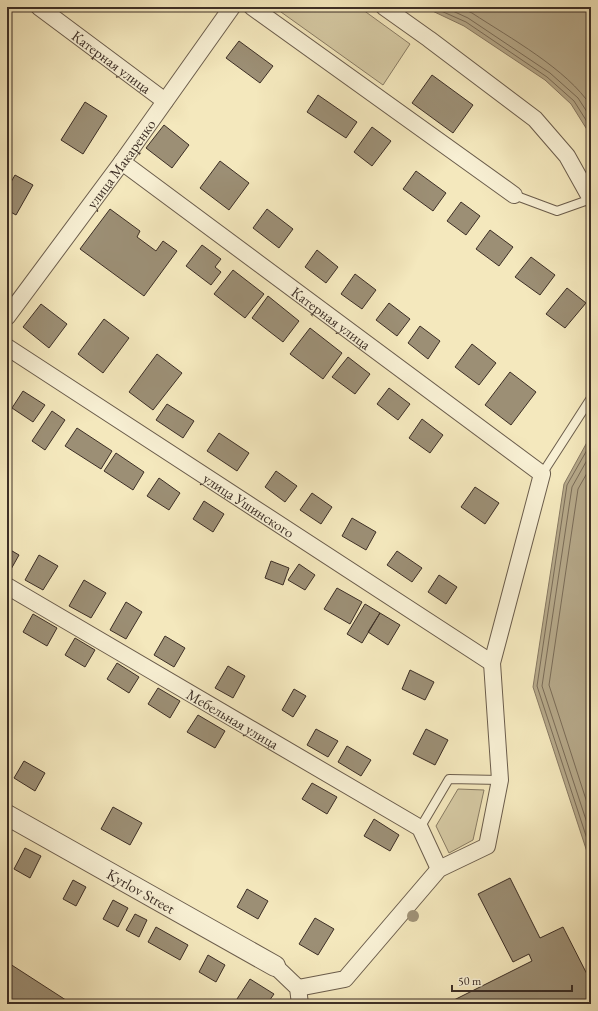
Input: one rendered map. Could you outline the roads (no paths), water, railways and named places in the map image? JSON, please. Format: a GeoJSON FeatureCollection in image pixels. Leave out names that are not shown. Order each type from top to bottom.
{"type":"FeatureCollection","features":[{"type":"Feature","properties":{"kind":"street","name":"Катерная улица"},"geometry":{"type":"LineString","coordinates":[[39,7],[165,101]]}},
{"type":"Feature","properties":{"kind":"street","name":"улица Макаренко"},"geometry":{"type":"LineString","coordinates":[[7,317],[122,162],[232,7]]}},
{"type":"Feature","properties":{"kind":"street"},"geometry":{"type":"LineString","coordinates":[[252,7],[514,195]]}},
{"type":"Feature","properties":{"kind":"street"},"geometry":{"type":"LineString","coordinates":[[384,7],[535,119],[567,156],[591,199]]}},
{"type":"Feature","properties":{"kind":"street","name":"Катерная улица"},"geometry":{"type":"LineString","coordinates":[[122,162],[542,474]]}},
{"type":"Feature","properties":{"kind":"street","name":"улица Ушинского"},"geometry":{"type":"LineString","coordinates":[[7,347],[492,664]]}},
{"type":"Feature","properties":{"kind":"street"},"geometry":{"type":"LineString","coordinates":[[298,988],[345,979],[439,869],[488,846],[500,780],[492,664],[542,474]]}},
{"type":"Feature","properties":{"kind":"street","name":"Мебельная улица"},"geometry":{"type":"LineString","coordinates":[[7,586],[420,828]]}},
{"type":"Feature","properties":{"kind":"street","name":"Kyrlov Street"},"geometry":{"type":"LineString","coordinates":[[7,815],[275,966]]}},
{"type":"Feature","properties":{"kind":"street"},"geometry":{"type":"LineString","coordinates":[[420,828],[439,869]]}},
{"type":"Feature","properties":{"kind":"street"},"geometry":{"type":"LineString","coordinates":[[275,966],[298,988],[300,1004]]}},
{"type":"Feature","properties":{"kind":"lane"},"geometry":{"type":"LineString","coordinates":[[514,195],[557,211],[591,199]]}},
{"type":"Feature","properties":{"kind":"lane"},"geometry":{"type":"LineString","coordinates":[[542,474],[591,398]]}},
{"type":"Feature","properties":{"kind":"lane"},"geometry":{"type":"LineString","coordinates":[[420,828],[449,779],[500,780]]}},
{"type":"Feature","properties":{"kind":"water"},"geometry":{"type":"Polygon","coordinates":[[[424,7],[591,7],[591,136],[571,104],[545,80],[464,26],[424,7]]]}},
{"type":"Feature","properties":{"kind":"water"},"geometry":{"type":"Polygon","coordinates":[[[591,435],[591,864],[533,687],[564,484],[591,435]]]}}]}
